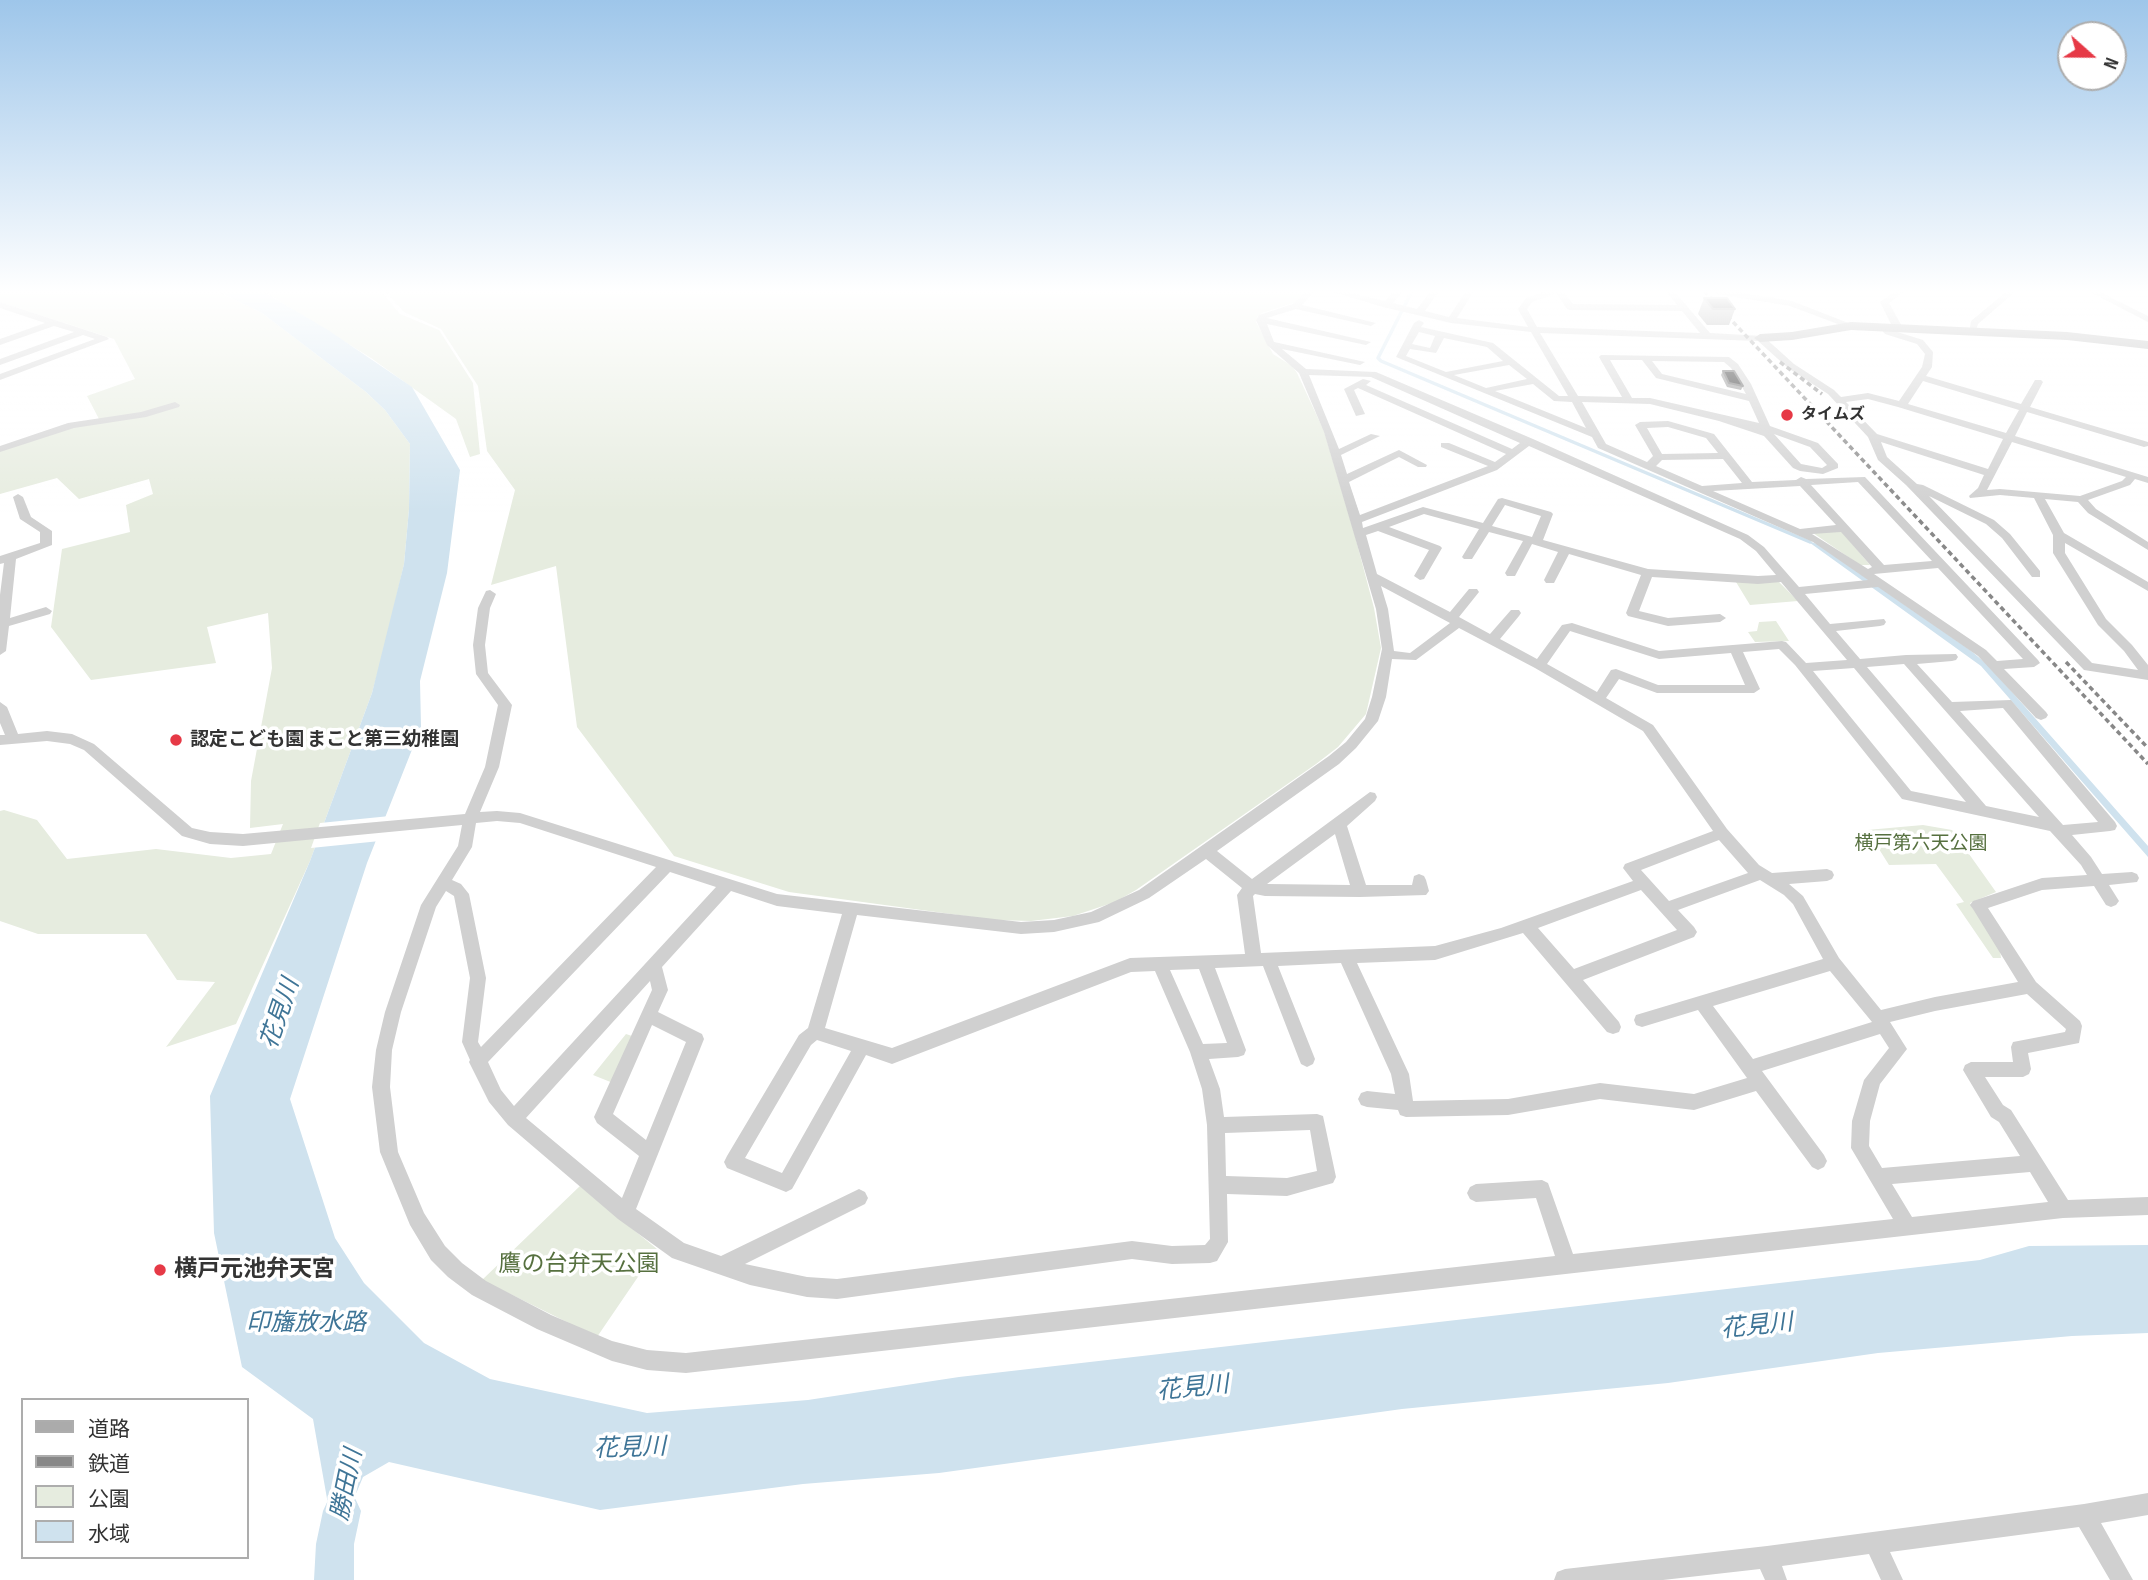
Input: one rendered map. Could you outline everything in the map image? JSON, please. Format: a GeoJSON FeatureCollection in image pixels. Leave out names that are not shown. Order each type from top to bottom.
{"type":"FeatureCollection","features":[{"type":"Feature","properties":{"kind":"street"},"geometry":{"type":"LineString","coordinates":[[0,377],[34,365]]}},
{"type":"Feature","properties":{"kind":"street"},"geometry":{"type":"LineString","coordinates":[[0,707],[6,739],[47,736],[72,739],[89,747],[187,832],[210,838],[243,840],[497,816],[520,818],[777,900],[1021,928],[1054,926],[1094,918],[1144,894],[1206,850],[1351,744],[1371,720],[1379,697],[1387,654],[1382,609],[1329,432],[1303,372],[1295,365]]}},
{"type":"Feature","properties":{"kind":"street"},"geometry":{"type":"LineString","coordinates":[[1423,365],[1595,435]]}},
{"type":"Feature","properties":{"kind":"street"},"geometry":{"type":"LineString","coordinates":[[1449,374],[1497,365]]}},
{"type":"Feature","properties":{"kind":"street"},"geometry":{"type":"LineString","coordinates":[[1514,365],[1557,400]]}},
{"type":"Feature","properties":{"kind":"street"},"geometry":{"type":"LineString","coordinates":[[1554,365],[1602,446],[1802,531],[1864,572],[1873,584],[1982,653],[2041,715]]}},
{"type":"Feature","properties":{"kind":"street"},"geometry":{"type":"LineString","coordinates":[[1608,365],[1628,400]]}},
{"type":"Feature","properties":{"kind":"street"},"geometry":{"type":"LineString","coordinates":[[1650,365],[1659,376],[1753,399]]}},
{"type":"Feature","properties":{"kind":"street"},"geometry":{"type":"LineString","coordinates":[[1733,365],[1764,424]]}},
{"type":"Feature","properties":{"kind":"street"},"geometry":{"type":"LineString","coordinates":[[1790,365],[1828,390],[1838,400],[1873,436],[1881,458],[1910,483],[2088,667],[2148,675]]}},
{"type":"Feature","properties":{"kind":"street"},"geometry":{"type":"LineString","coordinates":[[1902,405],[1928,365]]}},
{"type":"Feature","properties":{"kind":"street"},"geometry":{"type":"LineString","coordinates":[[1303,372],[1376,376],[1744,537],[1760,549],[1981,810]]}},
{"type":"Feature","properties":{"kind":"street"},"geometry":{"type":"LineString","coordinates":[[1360,414],[1349,389],[1376,376]]}},
{"type":"Feature","properties":{"kind":"street"},"geometry":{"type":"LineString","coordinates":[[1919,377],[2144,444]]}},
{"type":"Feature","properties":{"kind":"street"},"geometry":{"type":"LineString","coordinates":[[1488,390],[1534,381]]}},
{"type":"Feature","properties":{"kind":"street"},"geometry":{"type":"LineString","coordinates":[[1962,507],[1977,494],[2038,382]]}},
{"type":"Feature","properties":{"kind":"street"},"geometry":{"type":"LineString","coordinates":[[1359,384],[1513,453]]}},
{"type":"Feature","properties":{"kind":"street"},"geometry":{"type":"LineString","coordinates":[[1838,400],[1868,396],[2148,480]]}},
{"type":"Feature","properties":{"kind":"street"},"geometry":{"type":"LineString","coordinates":[[1528,407],[1574,399],[1665,404],[1768,434],[1797,466],[1804,469],[1823,471],[1834,466],[1814,444],[1764,424],[1723,419]]}},
{"type":"Feature","properties":{"kind":"street"},"geometry":{"type":"LineString","coordinates":[[0,449],[72,425],[142,415],[176,405]]}},
{"type":"Feature","properties":{"kind":"street"},"geometry":{"type":"LineString","coordinates":[[1659,457],[1640,425],[1668,424],[1710,436],[1751,486]]}},
{"type":"Feature","properties":{"kind":"street"},"geometry":{"type":"LineString","coordinates":[[1335,454],[1376,436]]}},
{"type":"Feature","properties":{"kind":"street"},"geometry":{"type":"LineString","coordinates":[[1873,436],[1989,473]]}},
{"type":"Feature","properties":{"kind":"street"},"geometry":{"type":"LineString","coordinates":[[1357,528],[1496,466],[1529,441]]}},
{"type":"Feature","properties":{"kind":"street"},"geometry":{"type":"LineString","coordinates":[[1445,445],[1496,466]]}},
{"type":"Feature","properties":{"kind":"street"},"geometry":{"type":"LineString","coordinates":[[1344,480],[1399,453],[1422,465]]}},
{"type":"Feature","properties":{"kind":"street"},"geometry":{"type":"LineString","coordinates":[[1649,466],[1659,457],[1727,456]]}},
{"type":"Feature","properties":{"kind":"street"},"geometry":{"type":"LineString","coordinates":[[1804,469],[1800,479],[1803,483],[1880,568]]}},
{"type":"Feature","properties":{"kind":"street"},"geometry":{"type":"LineString","coordinates":[[1977,494],[2000,492],[2081,499],[2126,483],[2131,477]]}},
{"type":"Feature","properties":{"kind":"street"},"geometry":{"type":"LineString","coordinates":[[1702,488],[1861,479],[2034,663],[1996,665]]}},
{"type":"Feature","properties":{"kind":"street"},"geometry":{"type":"LineString","coordinates":[[1910,483],[1990,522],[2006,536],[2036,574]]}},
{"type":"Feature","properties":{"kind":"street"},"geometry":{"type":"LineString","coordinates":[[2038,496],[2059,535],[2059,553],[2102,622],[2128,648],[2148,675]]}},
{"type":"Feature","properties":{"kind":"street"},"geometry":{"type":"LineString","coordinates":[[0,651],[5,558],[46,545],[46,531],[26,519],[18,498]]}},
{"type":"Feature","properties":{"kind":"street"},"geometry":{"type":"LineString","coordinates":[[2081,499],[2100,517],[2148,547]]}},
{"type":"Feature","properties":{"kind":"street"},"geometry":{"type":"LineString","coordinates":[[1468,557],[1502,501],[1548,514],[1511,573]]}},
{"type":"Feature","properties":{"kind":"street"},"geometry":{"type":"LineString","coordinates":[[1357,528],[1379,527],[1423,510],[1648,573],[1717,579],[1784,578]]}},
{"type":"Feature","properties":{"kind":"street"},"geometry":{"type":"LineString","coordinates":[[1379,527],[1436,548],[1420,576]]}},
{"type":"Feature","properties":{"kind":"street"},"geometry":{"type":"LineString","coordinates":[[1802,531],[1844,528]]}},
{"type":"Feature","properties":{"kind":"street"},"geometry":{"type":"LineString","coordinates":[[2059,535],[2147,586]]}},
{"type":"Feature","properties":{"kind":"street"},"geometry":{"type":"LineString","coordinates":[[1550,580],[1565,550]]}},
{"type":"Feature","properties":{"kind":"street"},"geometry":{"type":"LineString","coordinates":[[1864,572],[1880,568],[1941,564]]}},
{"type":"Feature","properties":{"kind":"street"},"geometry":{"type":"LineString","coordinates":[[1648,573],[1632,613],[1668,622],[1720,618]]}},
{"type":"Feature","properties":{"kind":"street"},"geometry":{"type":"LineString","coordinates":[[1370,575],[1539,665],[1648,728],[1722,833],[1765,876],[1798,901],[1832,963],[1899,1049],[1873,1080],[1866,1097],[1860,1148],[1908,1227]]}},
{"type":"Feature","properties":{"kind":"street"},"geometry":{"type":"LineString","coordinates":[[1796,591],[1873,584]]}},
{"type":"Feature","properties":{"kind":"street"},"geometry":{"type":"LineString","coordinates":[[1387,654],[1412,657],[1455,620],[1473,592]]}},
{"type":"Feature","properties":{"kind":"street"},"geometry":{"type":"LineString","coordinates":[[490,594],[484,608],[479,645],[482,674],[505,705],[492,767],[461,821],[464,847],[429,905],[384,1050],[381,1087],[389,1152],[417,1219],[438,1253],[455,1270],[479,1287],[544,1322],[612,1351],[648,1360],[686,1363],[2063,1209],[2148,1206]]}},
{"type":"Feature","properties":{"kind":"street"},"geometry":{"type":"LineString","coordinates":[[2,624],[46,611]]}},
{"type":"Feature","properties":{"kind":"street"},"geometry":{"type":"LineString","coordinates":[[1492,640],[1515,613]]}},
{"type":"Feature","properties":{"kind":"street"},"geometry":{"type":"LineString","coordinates":[[1827,628],[1880,622]]}},
{"type":"Feature","properties":{"kind":"street"},"geometry":{"type":"LineString","coordinates":[[1539,665],[1566,628],[1572,627],[1659,655],[1782,645],[1804,667],[1907,795],[2056,828],[2110,826],[2006,703],[1949,707]]}},
{"type":"Feature","properties":{"kind":"street"},"geometry":{"type":"LineString","coordinates":[[1600,699],[1616,673],[1657,689],[1754,689],[1735,649]]}},
{"type":"Feature","properties":{"kind":"street"},"geometry":{"type":"LineString","coordinates":[[1804,667],[1952,657]]}},
{"type":"Feature","properties":{"kind":"street"},"geometry":{"type":"LineString","coordinates":[[1906,659],[2086,861],[2111,901]]}},
{"type":"Feature","properties":{"kind":"street"},"geometry":{"type":"LineString","coordinates":[[1307,1059],[1261,960],[1245,895],[1252,887],[1339,824],[1370,797]]}},
{"type":"Feature","properties":{"kind":"street"},"geometry":{"type":"LineString","coordinates":[[1339,824],[1360,891]]}},
{"type":"Feature","properties":{"kind":"street"},"geometry":{"type":"LineString","coordinates":[[1572,977],[1689,932],[1630,868],[1722,833]]}},
{"type":"Feature","properties":{"kind":"street"},"geometry":{"type":"LineString","coordinates":[[1206,850],[1252,887],[1265,890],[1421,891],[1419,880]]}},
{"type":"Feature","properties":{"kind":"street"},"geometry":{"type":"LineString","coordinates":[[477,1062],[666,866]]}},
{"type":"Feature","properties":{"kind":"street"},"geometry":{"type":"LineString","coordinates":[[1666,908],[1765,876],[1827,875]]}},
{"type":"Feature","properties":{"kind":"street"},"geometry":{"type":"LineString","coordinates":[[2063,1209],[2005,1116],[1997,1111],[1971,1069],[2023,1069],[2019,1047],[2073,1038],[2074,1026],[2030,987],[1978,905],[2042,884],[2132,878]]}},
{"type":"Feature","properties":{"kind":"street"},"geometry":{"type":"LineString","coordinates":[[442,883],[456,888],[461,894],[478,978],[470,1042],[495,1096],[514,1119],[625,1213],[679,1251],[750,1275],[807,1287],[837,1289],[1132,1250],[1172,1255],[1210,1254],[1219,1242],[1216,1125],[1211,1089],[1160,965]]}},
{"type":"Feature","properties":{"kind":"street"},"geometry":{"type":"LineString","coordinates":[[815,1032],[892,1056],[1130,965],[1347,959],[1434,953],[1527,926],[1643,883]]}},
{"type":"Feature","properties":{"kind":"street"},"geometry":{"type":"LineString","coordinates":[[514,1119],[726,885]]}},
{"type":"Feature","properties":{"kind":"street"},"geometry":{"type":"LineString","coordinates":[[852,907],[815,1032],[805,1040],[733,1161],[786,1183],[862,1047]]}},
{"type":"Feature","properties":{"kind":"street"},"geometry":{"type":"LineString","coordinates":[[1527,926],[1613,1027]]}},
{"type":"Feature","properties":{"kind":"street"},"geometry":{"type":"LineString","coordinates":[[1347,959],[1400,1074],[1406,1109],[1508,1107],[1600,1091],[1694,1102],[1880,1022],[1935,1004],[2030,987]]}},
{"type":"Feature","properties":{"kind":"street"},"geometry":{"type":"LineString","coordinates":[[1198,1052],[1238,1049],[1205,963]]}},
{"type":"Feature","properties":{"kind":"street"},"geometry":{"type":"LineString","coordinates":[[1642,1020],[1832,963]]}},
{"type":"Feature","properties":{"kind":"street"},"geometry":{"type":"LineString","coordinates":[[649,1153],[603,1117],[660,990],[653,964]]}},
{"type":"Feature","properties":{"kind":"street"},"geometry":{"type":"LineString","coordinates":[[1700,1002],[1818,1161]]}},
{"type":"Feature","properties":{"kind":"street"},"geometry":{"type":"LineString","coordinates":[[625,1213],[695,1039],[649,1015]]}},
{"type":"Feature","properties":{"kind":"street"},"geometry":{"type":"LineString","coordinates":[[1367,1099],[1403,1103]]}},
{"type":"Feature","properties":{"kind":"street"},"geometry":{"type":"LineString","coordinates":[[1216,1125],[1317,1122],[1327,1177],[1287,1187],[1218,1185]]}},
{"type":"Feature","properties":{"kind":"street"},"geometry":{"type":"LineString","coordinates":[[1878,1177],[2034,1163]]}},
{"type":"Feature","properties":{"kind":"street"},"geometry":{"type":"LineString","coordinates":[[1476,1193],[1542,1189],[1567,1265]]}},
{"type":"Feature","properties":{"kind":"street"},"geometry":{"type":"LineString","coordinates":[[722,1265],[859,1198]]}},
{"type":"Feature","properties":{"kind":"street"},"geometry":{"type":"LineString","coordinates":[[1566,1580],[1671,1575],[1767,1557],[2148,1504]]}},
{"type":"Feature","properties":{"kind":"street"},"geometry":{"type":"LineString","coordinates":[[2084,1515],[2122,1580]]}},
{"type":"Feature","properties":{"kind":"street"},"geometry":{"type":"LineString","coordinates":[[1875,1543],[1892,1580]]}},
{"type":"Feature","properties":{"kind":"street"},"geometry":{"type":"LineString","coordinates":[[1767,1557],[1776,1580]]}},
{"type":"Feature","properties":{"kind":"green space"},"geometry":{"type":"Polygon","coordinates":[[[128,365],[330,365],[385,410],[410,444],[409,509],[404,564],[385,646],[372,693],[310,861],[236,1024],[166,1047],[215,982],[177,980],[146,934],[38,934],[0,921],[0,811],[37,820],[67,859],[156,849],[231,858],[271,854],[283,824],[250,828],[251,781],[272,668],[268,613],[207,627],[216,663],[91,680],[51,627],[62,549],[130,532],[126,505],[153,494],[149,479],[79,499],[57,478],[0,494],[0,450],[99,419],[87,396],[135,379],[128,365]]]}},
{"type":"Feature","properties":{"kind":"green space"},"geometry":{"type":"Polygon","coordinates":[[[380,365],[461,365],[473,383],[480,454],[470,457],[456,419],[380,365]]]}},
{"type":"Feature","properties":{"kind":"green space"},"geometry":{"type":"Polygon","coordinates":[[[464,365],[1290,365],[1297,373],[1324,431],[1374,608],[1381,648],[1366,714],[1338,747],[1316,764],[1136,890],[1115,902],[1073,916],[1031,921],[995,920],[789,892],[674,856],[577,727],[556,566],[491,585],[515,490],[487,451],[478,386],[464,365]]]}},
{"type":"Feature","properties":{"kind":"green space"},"geometry":{"type":"Polygon","coordinates":[[[1841,531],[1870,565],[1860,565],[1813,533],[1841,531]]]}},
{"type":"Feature","properties":{"kind":"green space"},"geometry":{"type":"Polygon","coordinates":[[[1778,581],[1798,601],[1750,605],[1736,582],[1778,581]]]}},
{"type":"Feature","properties":{"kind":"green space"},"geometry":{"type":"Polygon","coordinates":[[[1776,621],[1789,641],[1755,642],[1748,632],[1757,631],[1759,622],[1776,621]]]}},
{"type":"Feature","properties":{"kind":"green space","name":"横戸第六天公園"},"geometry":{"type":"Polygon","coordinates":[[[1923,825],[1952,830],[1996,892],[1970,903],[1999,945],[2001,958],[1993,958],[1956,904],[1964,902],[1936,864],[1889,865],[1867,830],[1923,825]]]}},
{"type":"Feature","properties":{"kind":"green space"},"geometry":{"type":"Polygon","coordinates":[[[626,1034],[632,1036],[613,1083],[593,1075],[626,1034]]]}},
{"type":"Feature","properties":{"kind":"green space","name":"鷹の台弁天公園"},"geometry":{"type":"Polygon","coordinates":[[[580,1186],[657,1249],[597,1337],[482,1280],[580,1186]]]}},
{"type":"Feature","properties":{"kind":"water","name":"印旛放水路"},"geometry":{"type":"Polygon","coordinates":[[[330,365],[379,365],[412,387],[460,470],[447,573],[420,681],[421,727],[367,863],[290,1099],[335,1238],[364,1283],[424,1343],[490,1379],[647,1413],[808,1400],[959,1377],[1980,1260],[2029,1246],[2148,1245],[2148,1333],[2072,1336],[1878,1353],[1668,1383],[1402,1409],[939,1473],[803,1484],[600,1510],[389,1462],[363,1477],[335,1544],[313,1419],[242,1367],[214,1233],[210,1096],[310,861],[372,693],[404,564],[409,509],[410,444],[385,410],[330,365]]]}},
{"type":"Feature","properties":{"kind":"water"},"geometry":{"type":"Polygon","coordinates":[[[1806,540],[1817,544],[1989,666],[2148,846],[2148,857],[1981,666],[1806,540]]]}},
{"type":"Feature","properties":{"kind":"pier"},"geometry":{"type":"Polygon","coordinates":[[[390,816],[380,841],[311,848],[320,823],[390,816]]]}},
{"type":"Feature","properties":{"kind":"building"},"geometry":{"type":"Polygon","coordinates":[[[1723,371],[1734,371],[1743,386],[1729,383],[1723,371]]]}},
{"type":"Feature","properties":{"kind":"waterway"},"geometry":{"type":"LineString","coordinates":[[1390,365],[1810,542]]}},
{"type":"Feature","properties":{"kind":"waterway","name":"勝田川"},"geometry":{"type":"LineString","coordinates":[[334,1580],[335,1544],[342,1511]]}},
{"type":"Feature","properties":{"kind":"railway"},"geometry":{"type":"LineString","coordinates":[[1773,365],[2148,764]]}},
{"type":"Feature","properties":{"kind":"railway"},"geometry":{"type":"LineString","coordinates":[[1784,365],[1822,394]]}},
{"type":"Feature","properties":{"kind":"railway"},"geometry":{"type":"LineString","coordinates":[[2066,662],[2148,748]]}},
{"type":"Feature","properties":{"kind":"place","name":"タイムズ"},"geometry":{"type":"Point","coordinates":[1787,415]}},
{"type":"Feature","properties":{"kind":"place","name":"認定こども園 まこと第三幼稚園"},"geometry":{"type":"Point","coordinates":[176,740]}},
{"type":"Feature","properties":{"kind":"place","name":"横戸元池弁天宮"},"geometry":{"type":"Point","coordinates":[160,1270]}},
{"type":"Feature","properties":{"kind":"water label","name":"花見川"},"geometry":{"type":"Point","coordinates":[281,1014]}},
{"type":"Feature","properties":{"kind":"water label","name":"花見川"},"geometry":{"type":"Point","coordinates":[1757,1327]}},
{"type":"Feature","properties":{"kind":"water label","name":"花見川"},"geometry":{"type":"Point","coordinates":[1193,1389]}},
{"type":"Feature","properties":{"kind":"water label","name":"花見川"},"geometry":{"type":"Point","coordinates":[630,1449]}}]}
